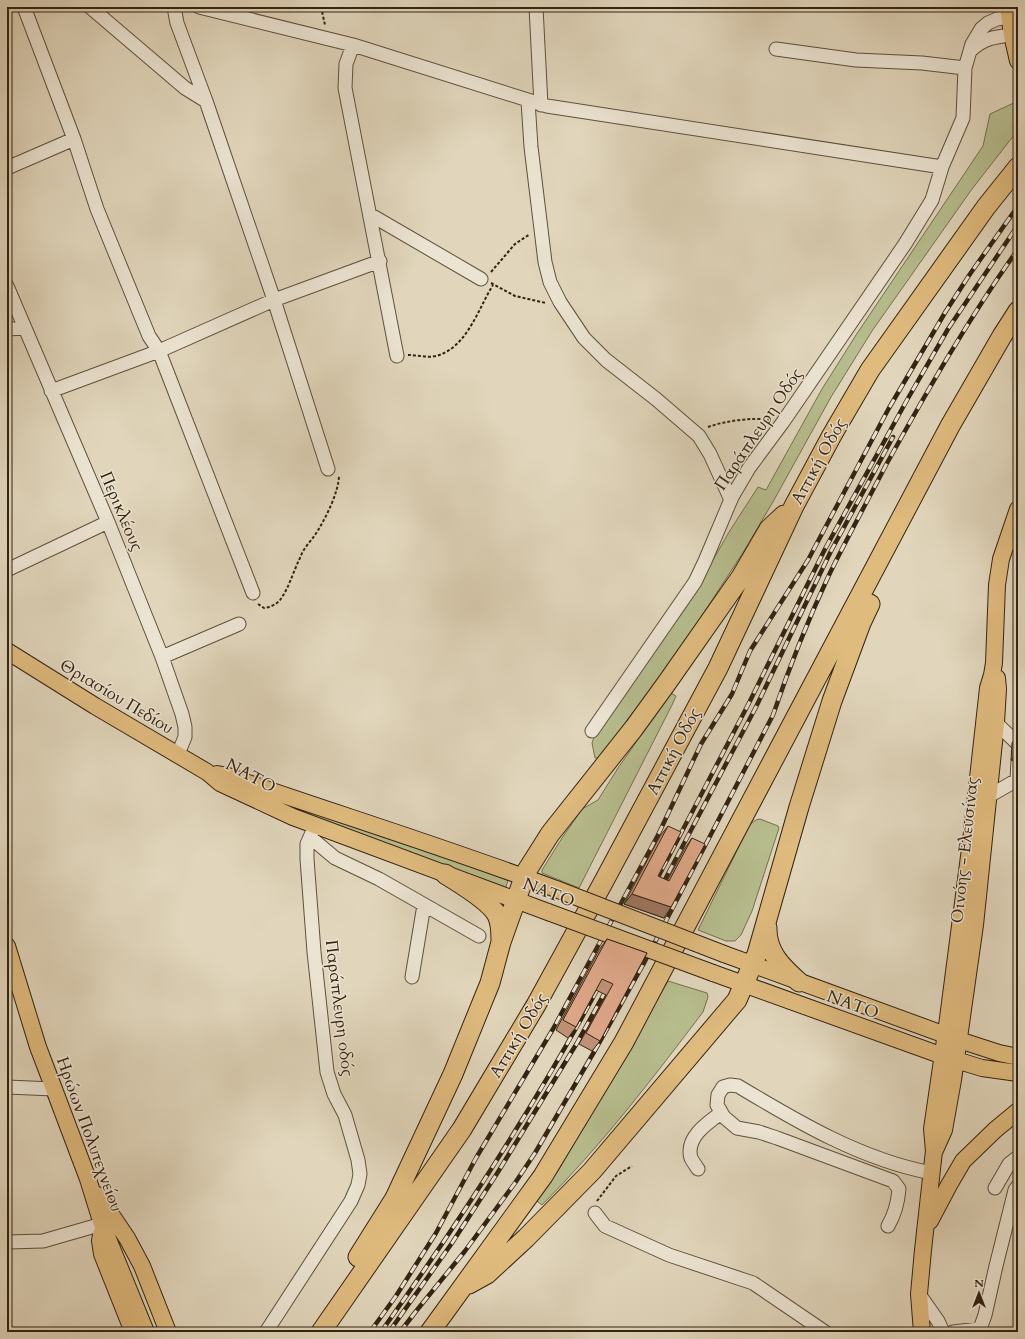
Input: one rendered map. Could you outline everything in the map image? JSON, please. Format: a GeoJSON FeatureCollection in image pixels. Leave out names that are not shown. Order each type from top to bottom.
{"type":"FeatureCollection","features":[{"type":"Feature","properties":{"kind":"highway","name":"Αττική Οδός"},"geometry":{"type":"LineString","coordinates":[[322,1331],[462,1129],[536,1005],[612,867],[718,668],[794,506],[832,435],[870,370],[986,207],[1018,167]]}},
{"type":"Feature","properties":{"kind":"highway"},"geometry":{"type":"LineString","coordinates":[[430,1332],[543,1176],[624,1042],[954,419],[1018,311]]}},
{"type":"Feature","properties":{"kind":"highway"},"geometry":{"type":"LineString","coordinates":[[462,1288],[487,1274],[526,1238],[592,1171],[737,1000],[753,965],[768,919],[798,807],[832,701],[861,623],[893,556],[921,482]]}},
{"type":"Feature","properties":{"kind":"highway"},"geometry":{"type":"LineString","coordinates":[[322,1331],[347,1275],[395,1198],[453,1074],[490,983],[501,942],[523,877],[550,834],[634,728],[666,684],[741,576],[768,529],[794,506]]}},
{"type":"Feature","properties":{"kind":"highway"},"geometry":{"type":"LineString","coordinates":[[445,874],[489,904],[497,915],[501,928],[501,942]]}},
{"type":"Feature","properties":{"kind":"highway"},"geometry":{"type":"LineString","coordinates":[[768,919],[767,935],[773,954],[786,971],[799,982]]}},
{"type":"Feature","properties":{"kind":"main road"},"geometry":{"type":"LineString","coordinates":[[1009,12],[1012,35],[1018,61]]}},
{"type":"Feature","properties":{"kind":"main road","name":"Οινόης - Ελευσίνας"},"geometry":{"type":"LineString","coordinates":[[953,1038],[950,1002],[971,841],[988,688],[994,663],[997,585],[1001,559],[1018,509]]}},
{"type":"Feature","properties":{"kind":"main road","name":"Θριασίου Πεδίου"},"geometry":{"type":"LineString","coordinates":[[7,651],[95,706],[207,772]]}},
{"type":"Feature","properties":{"kind":"main road","name":"Οινόης - Ελευσίνας"},"geometry":{"type":"LineString","coordinates":[[953,1038],[975,925],[996,723],[998,689],[994,663]]}},
{"type":"Feature","properties":{"kind":"main road","name":"ΝΑΤΟ"},"geometry":{"type":"LineString","coordinates":[[207,772],[228,776],[400,833],[556,889],[753,965],[911,1023],[999,1053],[1018,1056]]}},
{"type":"Feature","properties":{"kind":"main road","name":"ΝΑΤΟ"},"geometry":{"type":"LineString","coordinates":[[207,772],[220,783],[269,807],[312,831],[445,874],[713,974],[949,1058],[982,1068],[1018,1073]]}},
{"type":"Feature","properties":{"kind":"main road","name":"Ηρώων Πολυτεχνείου"},"geometry":{"type":"LineString","coordinates":[[7,946],[38,1047],[88,1179],[102,1224],[146,1332]]}},
{"type":"Feature","properties":{"kind":"main road"},"geometry":{"type":"LineString","coordinates":[[911,1023],[927,1022],[938,1018],[946,1010],[950,1002]]}},
{"type":"Feature","properties":{"kind":"main road"},"geometry":{"type":"LineString","coordinates":[[922,1332],[919,1294],[925,1233],[934,1151],[944,1130],[949,1058],[953,1038]]}},
{"type":"Feature","properties":{"kind":"main road"},"geometry":{"type":"LineString","coordinates":[[925,1233],[936,1208],[963,1161],[1018,1111]]}},
{"type":"Feature","properties":{"kind":"main road"},"geometry":{"type":"LineString","coordinates":[[88,1179],[127,1238],[142,1266],[168,1332]]}},
{"type":"Feature","properties":{"kind":"main road"},"geometry":{"type":"LineString","coordinates":[[102,1224],[100,1240],[102,1254],[133,1332]]}},
{"type":"Feature","properties":{"kind":"street"},"geometry":{"type":"LineString","coordinates":[[24,7],[74,139],[100,216],[149,336],[159,351],[253,593]]}},
{"type":"Feature","properties":{"kind":"street"},"geometry":{"type":"LineString","coordinates":[[90,7],[185,88],[206,101]]}},
{"type":"Feature","properties":{"kind":"street"},"geometry":{"type":"LineString","coordinates":[[174,7],[177,23],[206,101],[274,300],[328,469]]}},
{"type":"Feature","properties":{"kind":"street"},"geometry":{"type":"LineString","coordinates":[[199,7],[327,37],[541,105],[942,167],[963,118],[965,68],[975,36],[988,23],[1009,12]]}},
{"type":"Feature","properties":{"kind":"street"},"geometry":{"type":"LineString","coordinates":[[536,7],[541,105]]}},
{"type":"Feature","properties":{"kind":"street"},"geometry":{"type":"LineString","coordinates":[[969,53],[984,40],[1012,35]]}},
{"type":"Feature","properties":{"kind":"street"},"geometry":{"type":"LineString","coordinates":[[353,45],[346,64],[345,88],[380,261],[397,356]]}},
{"type":"Feature","properties":{"kind":"street"},"geometry":{"type":"LineString","coordinates":[[776,49],[856,60],[922,63],[965,68]]}},
{"type":"Feature","properties":{"kind":"street"},"geometry":{"type":"LineString","coordinates":[[528,101],[531,147],[545,262],[550,282],[560,302],[584,338],[606,360],[656,399],[696,433],[710,454],[731,500]]}},
{"type":"Feature","properties":{"kind":"street"},"geometry":{"type":"LineString","coordinates":[[7,168],[74,139]]}},
{"type":"Feature","properties":{"kind":"street","name":"Παράπλευρη Οδός"},"geometry":{"type":"LineString","coordinates":[[592,731],[695,582],[731,500],[749,468],[783,422],[905,244],[932,200],[942,167]]}},
{"type":"Feature","properties":{"kind":"street"},"geometry":{"type":"LineString","coordinates":[[371,215],[481,279]]}},
{"type":"Feature","properties":{"kind":"street"},"geometry":{"type":"LineString","coordinates":[[52,391],[159,351],[274,300],[380,261]]}},
{"type":"Feature","properties":{"kind":"street","name":"Περικλέους"},"geometry":{"type":"LineString","coordinates":[[7,286],[108,522],[162,657],[182,714],[185,727],[185,737],[178,754]]}},
{"type":"Feature","properties":{"kind":"street"},"geometry":{"type":"LineString","coordinates":[[7,329],[25,328]]}},
{"type":"Feature","properties":{"kind":"street"},"geometry":{"type":"LineString","coordinates":[[7,570],[108,522]]}},
{"type":"Feature","properties":{"kind":"street"},"geometry":{"type":"LineString","coordinates":[[162,657],[238,624]]}},
{"type":"Feature","properties":{"kind":"street"},"geometry":{"type":"LineString","coordinates":[[996,723],[1018,744]]}},
{"type":"Feature","properties":{"kind":"street"},"geometry":{"type":"LineString","coordinates":[[989,796],[1017,780],[1018,761]]}},
{"type":"Feature","properties":{"kind":"street"},"geometry":{"type":"LineString","coordinates":[[312,831],[335,858],[379,879],[479,936]]}},
{"type":"Feature","properties":{"kind":"street","name":"Παράπλευρη οδός"},"geometry":{"type":"LineString","coordinates":[[266,1332],[351,1201],[358,1186],[360,1174],[358,1160],[345,1115],[334,1094],[327,1072],[310,909],[307,844],[312,831]]}},
{"type":"Feature","properties":{"kind":"street"},"geometry":{"type":"LineString","coordinates":[[412,977],[424,905]]}},
{"type":"Feature","properties":{"kind":"street"},"geometry":{"type":"LineString","coordinates":[[888,1226],[893,1218],[898,1201],[899,1189],[893,1181],[777,1138],[759,1132],[737,1128],[724,1117],[717,1105],[718,1095],[723,1087],[730,1085],[738,1086],[799,1122],[827,1136],[899,1165],[932,1173]]}},
{"type":"Feature","properties":{"kind":"street"},"geometry":{"type":"LineString","coordinates":[[7,1087],[54,1089]]}},
{"type":"Feature","properties":{"kind":"street"},"geometry":{"type":"LineString","coordinates":[[698,1169],[691,1158],[691,1144],[697,1133],[708,1122],[721,1113]]}},
{"type":"Feature","properties":{"kind":"street"},"geometry":{"type":"LineString","coordinates":[[995,1188],[1008,1164],[1018,1157]]}},
{"type":"Feature","properties":{"kind":"street"},"geometry":{"type":"LineString","coordinates":[[953,1332],[981,1330],[1015,1190],[1018,1186]]}},
{"type":"Feature","properties":{"kind":"street"},"geometry":{"type":"LineString","coordinates":[[595,1213],[605,1226],[669,1255],[752,1283],[825,1332]]}},
{"type":"Feature","properties":{"kind":"street"},"geometry":{"type":"LineString","coordinates":[[7,1242],[43,1241],[102,1224]]}},
{"type":"Feature","properties":{"kind":"street"},"geometry":{"type":"LineString","coordinates":[[919,1294],[943,1332]]}},
{"type":"Feature","properties":{"kind":"path"},"geometry":{"type":"LineString","coordinates":[[321,7],[327,37]]}},
{"type":"Feature","properties":{"kind":"path"},"geometry":{"type":"LineString","coordinates":[[481,279],[491,273],[515,244],[541,228]]}},
{"type":"Feature","properties":{"kind":"path"},"geometry":{"type":"LineString","coordinates":[[481,279],[515,296],[545,303],[560,302]]}},
{"type":"Feature","properties":{"kind":"path"},"geometry":{"type":"LineString","coordinates":[[397,356],[436,356],[450,350],[464,337],[493,284]]}},
{"type":"Feature","properties":{"kind":"path"},"geometry":{"type":"LineString","coordinates":[[696,433],[709,427],[733,421],[767,420],[783,422]]}},
{"type":"Feature","properties":{"kind":"path"},"geometry":{"type":"LineString","coordinates":[[253,593],[257,603],[264,608],[272,607],[279,602],[286,591],[300,556],[316,534],[339,486],[340,475],[338,470],[328,469]]}},
{"type":"Feature","properties":{"kind":"path"},"geometry":{"type":"LineString","coordinates":[[595,1213],[597,1201],[616,1176],[632,1166]]}},
{"type":"Feature","properties":{"kind":"green space"},"geometry":{"type":"Polygon","coordinates":[[[1018,101],[1018,130],[972,189],[872,331],[831,397],[744,551],[684,643],[601,754],[595,758],[592,743],[596,732],[685,609],[729,532],[758,487],[766,490],[822,389],[856,335],[983,146],[990,114],[1018,101]]]}},
{"type":"Feature","properties":{"kind":"green space"},"geometry":{"type":"Polygon","coordinates":[[[671,693],[676,696],[672,705],[579,888],[542,873],[542,870],[562,838],[582,809],[598,800],[618,768],[671,693]]]}},
{"type":"Feature","properties":{"kind":"green space"},"geometry":{"type":"Polygon","coordinates":[[[311,810],[508,880],[506,887],[308,817],[311,810]]]}},
{"type":"Feature","properties":{"kind":"green space"},"geometry":{"type":"Polygon","coordinates":[[[760,819],[778,826],[779,828],[752,911],[741,935],[735,941],[726,941],[698,930],[750,824],[760,819]]]}},
{"type":"Feature","properties":{"kind":"green space"},"geometry":{"type":"Polygon","coordinates":[[[668,981],[707,993],[708,997],[703,1012],[646,1087],[606,1135],[542,1205],[537,1201],[538,1198],[558,1171],[668,981]]]}},
{"type":"Feature","properties":{"kind":"building"},"geometry":{"type":"Polygon","coordinates":[[[1014,740],[1018,741],[1018,758],[1013,758],[1014,740]]]}},
{"type":"Feature","properties":{"kind":"building"},"geometry":{"type":"Polygon","coordinates":[[[668,826],[681,832],[658,876],[669,881],[692,838],[705,844],[671,907],[632,894],[668,826]]]}},
{"type":"Feature","properties":{"kind":"building"},"geometry":{"type":"Polygon","coordinates":[[[607,939],[647,953],[600,1041],[586,1033],[613,984],[602,979],[576,1027],[563,1020],[607,939]]]}},
{"type":"Feature","properties":{"kind":"railway"},"geometry":{"type":"LineString","coordinates":[[370,1332],[396,1296],[436,1233],[476,1158],[553,1029],[658,835],[701,744],[732,694],[750,651],[808,560],[889,408],[946,311],[1018,206]]}},
{"type":"Feature","properties":{"kind":"railway"},"geometry":{"type":"LineString","coordinates":[[654,885],[749,703],[825,549],[907,400],[948,329],[1018,225]]}},
{"type":"Feature","properties":{"kind":"railway"},"geometry":{"type":"LineString","coordinates":[[400,1332],[465,1251],[515,1183],[535,1153],[594,1052],[643,965],[773,715],[799,644],[821,592],[886,465],[949,355],[982,301],[1018,249]]}},
{"type":"Feature","properties":{"kind":"railway"},"geometry":{"type":"LineString","coordinates":[[660,889],[756,707],[831,551],[893,437]]}},
{"type":"Feature","properties":{"kind":"railway"},"geometry":{"type":"LineString","coordinates":[[381,1332],[439,1249],[521,1122],[597,990]]}},
{"type":"Feature","properties":{"kind":"railway"},"geometry":{"type":"LineString","coordinates":[[389,1332],[452,1243],[498,1172],[577,1043],[604,994]]}}]}
